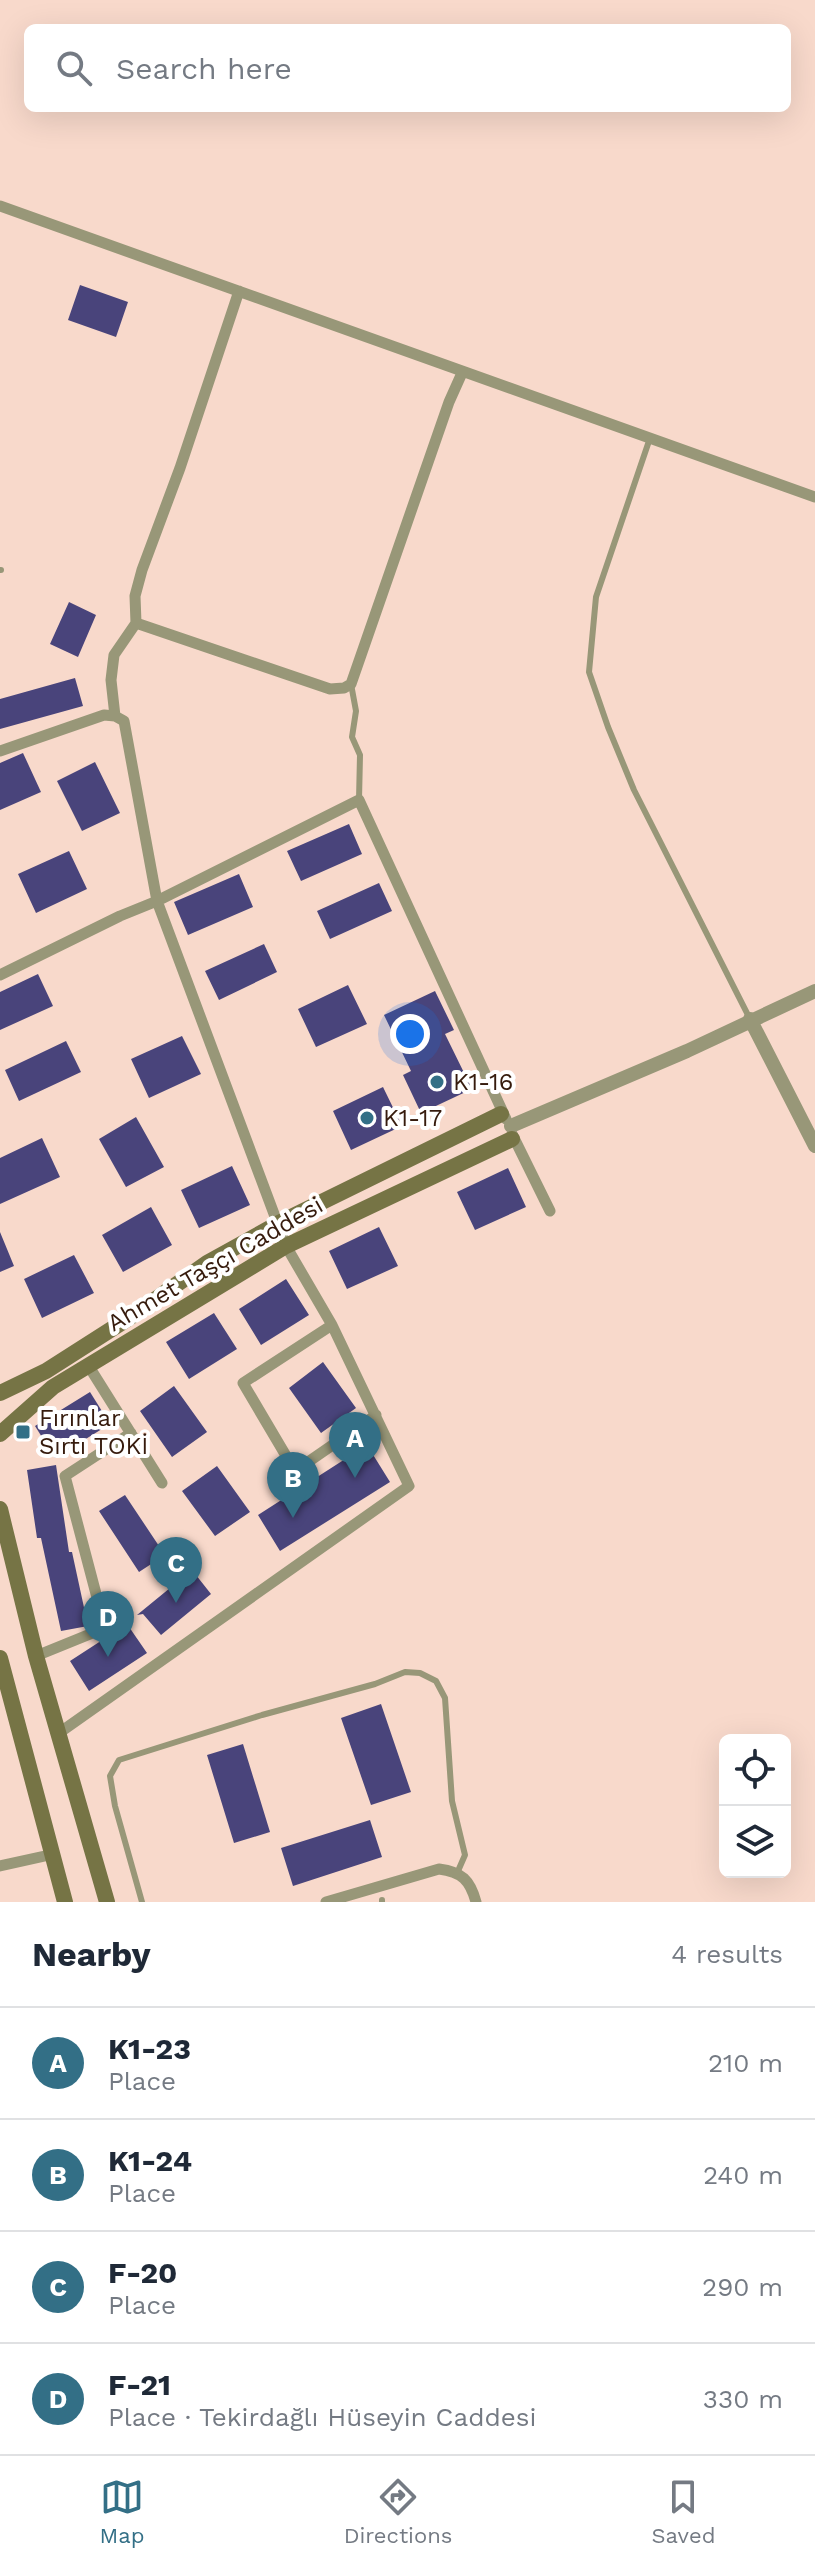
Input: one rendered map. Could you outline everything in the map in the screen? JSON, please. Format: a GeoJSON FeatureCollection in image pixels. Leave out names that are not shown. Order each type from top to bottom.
{"type":"FeatureCollection","features":[{"type":"Feature","properties":{"kind":"main road","name":"Ahmet Taşçı Caddesi"},"geometry":{"type":"LineString","coordinates":[[0,1393],[46,1371],[207,1263],[279,1223],[508,1126]]}},
{"type":"Feature","properties":{"kind":"main road","name":"Ahmet Taşçı Caddesi"},"geometry":{"type":"LineString","coordinates":[[0,1434],[53,1387],[88,1365],[286,1246],[508,1126]]}},
{"type":"Feature","properties":{"kind":"main road"},"geometry":{"type":"LineString","coordinates":[[0,1509],[36,1656],[107,1902]]}},
{"type":"Feature","properties":{"kind":"main road"},"geometry":{"type":"LineString","coordinates":[[0,1660],[65,1902]]}},
{"type":"Feature","properties":{"kind":"street"},"geometry":{"type":"LineString","coordinates":[[0,206],[815,497]]}},
{"type":"Feature","properties":{"kind":"street"},"geometry":{"type":"LineString","coordinates":[[115,716],[111,680],[114,655],[136,623],[135,596],[142,570],[239,291]]}},
{"type":"Feature","properties":{"kind":"street"},"geometry":{"type":"LineString","coordinates":[[136,623],[330,689],[351,684],[449,402],[462,373]]}},
{"type":"Feature","properties":{"kind":"street"},"geometry":{"type":"LineString","coordinates":[[0,751],[104,715],[124,721],[157,901],[286,1246],[332,1325],[409,1486],[59,1733]]}},
{"type":"Feature","properties":{"kind":"street"},"geometry":{"type":"LineString","coordinates":[[0,975],[359,800],[550,1211]]}},
{"type":"Feature","properties":{"kind":"street"},"geometry":{"type":"LineString","coordinates":[[508,1126],[687,1051],[815,991]]}},
{"type":"Feature","properties":{"kind":"street"},"geometry":{"type":"LineString","coordinates":[[750,1019],[815,1146]]}},
{"type":"Feature","properties":{"kind":"street"},"geometry":{"type":"LineString","coordinates":[[332,1325],[243,1383],[295,1471],[376,1415]]}},
{"type":"Feature","properties":{"kind":"street"},"geometry":{"type":"LineString","coordinates":[[88,1365],[162,1483]]}},
{"type":"Feature","properties":{"kind":"street"},"geometry":{"type":"LineString","coordinates":[[36,1656],[105,1628],[65,1476],[131,1433]]}},
{"type":"Feature","properties":{"kind":"street"},"geometry":{"type":"LineString","coordinates":[[0,1866],[54,1854]]}},
{"type":"Feature","properties":{"kind":"street"},"geometry":{"type":"LineString","coordinates":[[326,1902],[439,1869],[458,1871],[471,1884],[476,1902]]}},
{"type":"Feature","properties":{"kind":"lane"},"geometry":{"type":"LineString","coordinates":[[650,438],[596,597],[589,672],[634,790],[750,1019]]}},
{"type":"Feature","properties":{"kind":"lane"},"geometry":{"type":"LineString","coordinates":[[351,684],[356,711],[352,737],[360,755],[359,800]]}},
{"type":"Feature","properties":{"kind":"lane"},"geometry":{"type":"LineString","coordinates":[[142,1902],[115,1806],[110,1776],[119,1760],[262,1715],[375,1684],[405,1672],[420,1673],[436,1681],[445,1698],[452,1801],[465,1855],[458,1871]]}},
{"type":"Feature","properties":{"kind":"building"},"geometry":{"type":"Polygon","coordinates":[[[80,285],[128,302],[116,337],[68,320],[80,285]]]}},
{"type":"Feature","properties":{"kind":"building"},"geometry":{"type":"Polygon","coordinates":[[[69,602],[96,615],[78,657],[50,644],[69,602]]]}},
{"type":"Feature","properties":{"kind":"building"},"geometry":{"type":"Polygon","coordinates":[[[75,678],[83,706],[0,729],[0,699],[75,678]]]}},
{"type":"Feature","properties":{"kind":"building"},"geometry":{"type":"Polygon","coordinates":[[[23,753],[41,792],[0,810],[0,763],[23,753]]]}},
{"type":"Feature","properties":{"kind":"building"},"geometry":{"type":"Polygon","coordinates":[[[95,762],[120,813],[82,831],[57,781],[95,762]]]}},
{"type":"Feature","properties":{"kind":"building"},"geometry":{"type":"Polygon","coordinates":[[[349,824],[362,854],[301,881],[287,851],[349,824]]]}},
{"type":"Feature","properties":{"kind":"building"},"geometry":{"type":"Polygon","coordinates":[[[69,851],[87,889],[36,913],[18,874],[69,851]]]}},
{"type":"Feature","properties":{"kind":"building"},"geometry":{"type":"Polygon","coordinates":[[[239,874],[253,907],[188,935],[174,902],[239,874]]]}},
{"type":"Feature","properties":{"kind":"building"},"geometry":{"type":"Polygon","coordinates":[[[379,883],[392,911],[330,939],[317,911],[379,883]]]}},
{"type":"Feature","properties":{"kind":"building"},"geometry":{"type":"Polygon","coordinates":[[[264,944],[277,972],[219,1000],[205,971],[264,944]]]}},
{"type":"Feature","properties":{"kind":"building"},"geometry":{"type":"Polygon","coordinates":[[[38,974],[53,1006],[0,1030],[0,992],[38,974]]]}},
{"type":"Feature","properties":{"kind":"building"},"geometry":{"type":"Polygon","coordinates":[[[348,985],[367,1024],[316,1047],[298,1009],[348,985]]]}},
{"type":"Feature","properties":{"kind":"building"},"geometry":{"type":"Polygon","coordinates":[[[435,991],[454,1030],[445,1034],[472,1089],[421,1113],[403,1075],[411,1071],[384,1015],[435,991]]]}},
{"type":"Feature","properties":{"kind":"building"},"geometry":{"type":"Polygon","coordinates":[[[182,1036],[201,1074],[149,1098],[131,1059],[182,1036]]]}},
{"type":"Feature","properties":{"kind":"building"},"geometry":{"type":"Polygon","coordinates":[[[66,1041],[81,1072],[19,1101],[5,1070],[66,1041]]]}},
{"type":"Feature","properties":{"kind":"building","name":"K1-17"},"geometry":{"type":"Polygon","coordinates":[[[383,1087],[402,1126],[351,1150],[333,1111],[383,1087]]]}},
{"type":"Feature","properties":{"kind":"building"},"geometry":{"type":"Polygon","coordinates":[[[136,1117],[164,1167],[126,1187],[99,1139],[136,1117]]]}},
{"type":"Feature","properties":{"kind":"building"},"geometry":{"type":"Polygon","coordinates":[[[42,1138],[60,1177],[0,1204],[0,1158],[42,1138]]]}},
{"type":"Feature","properties":{"kind":"building"},"geometry":{"type":"Polygon","coordinates":[[[232,1166],[250,1205],[199,1228],[181,1190],[232,1166]]]}},
{"type":"Feature","properties":{"kind":"building"},"geometry":{"type":"Polygon","coordinates":[[[508,1168],[526,1207],[475,1230],[457,1192],[508,1168]]]}},
{"type":"Feature","properties":{"kind":"building"},"geometry":{"type":"Polygon","coordinates":[[[151,1207],[172,1245],[123,1272],[102,1235],[151,1207]]]}},
{"type":"Feature","properties":{"kind":"building"},"geometry":{"type":"Polygon","coordinates":[[[379,1227],[398,1266],[347,1289],[329,1251],[379,1227]]]}},
{"type":"Feature","properties":{"kind":"building"},"geometry":{"type":"Polygon","coordinates":[[[0,1232],[14,1266],[0,1272],[0,1232]]]}},
{"type":"Feature","properties":{"kind":"building"},"geometry":{"type":"Polygon","coordinates":[[[74,1255],[94,1293],[42,1318],[24,1279],[74,1255]]]}},
{"type":"Feature","properties":{"kind":"building"},"geometry":{"type":"Polygon","coordinates":[[[286,1279],[309,1315],[261,1345],[239,1309],[286,1279]]]}},
{"type":"Feature","properties":{"kind":"building"},"geometry":{"type":"Polygon","coordinates":[[[214,1313],[237,1349],[189,1379],[166,1342],[214,1313]]]}},
{"type":"Feature","properties":{"kind":"building"},"geometry":{"type":"Polygon","coordinates":[[[323,1362],[356,1408],[321,1433],[289,1388],[323,1362]]]}},
{"type":"Feature","properties":{"kind":"building"},"geometry":{"type":"Polygon","coordinates":[[[174,1386],[207,1432],[172,1457],[140,1411],[174,1386]]]}},
{"type":"Feature","properties":{"kind":"building"},"geometry":{"type":"Polygon","coordinates":[[[90,1392],[110,1424],[55,1458],[35,1426],[90,1392]]]}},
{"type":"Feature","properties":{"kind":"building"},"geometry":{"type":"Polygon","coordinates":[[[367,1445],[390,1482],[280,1551],[258,1515],[367,1445]]]}},
{"type":"Feature","properties":{"kind":"building"},"geometry":{"type":"Polygon","coordinates":[[[56,1465],[69,1552],[72,1552],[88,1626],[61,1631],[41,1538],[37,1538],[27,1470],[56,1465]]]}},
{"type":"Feature","properties":{"kind":"building"},"geometry":{"type":"Polygon","coordinates":[[[217,1466],[250,1512],[215,1536],[182,1491],[217,1466]]]}},
{"type":"Feature","properties":{"kind":"building"},"geometry":{"type":"Polygon","coordinates":[[[125,1495],[165,1555],[139,1572],[99,1511],[125,1495]]]}},
{"type":"Feature","properties":{"kind":"building"},"geometry":{"type":"Polygon","coordinates":[[[192,1570],[211,1594],[161,1635],[143,1614],[137,1615],[192,1570]]]}},
{"type":"Feature","properties":{"kind":"building"},"geometry":{"type":"Polygon","coordinates":[[[127,1624],[147,1653],[89,1691],[70,1661],[127,1624]]]}},
{"type":"Feature","properties":{"kind":"building"},"geometry":{"type":"Polygon","coordinates":[[[381,1704],[411,1792],[371,1805],[341,1718],[381,1704]]]}},
{"type":"Feature","properties":{"kind":"building"},"geometry":{"type":"Polygon","coordinates":[[[243,1744],[270,1832],[234,1843],[207,1755],[243,1744]]]}},
{"type":"Feature","properties":{"kind":"building"},"geometry":{"type":"Polygon","coordinates":[[[370,1820],[382,1857],[293,1886],[281,1848],[370,1820]]]}},
{"type":"Feature","properties":{"kind":"place","name":"K1-16"},"geometry":{"type":"Point","coordinates":[437,1082]}},
{"type":"Feature","properties":{"kind":"place","name":"K1-17"},"geometry":{"type":"Point","coordinates":[367,1118]}},
{"type":"Feature","properties":{"kind":"place","name":"Fırınlar Sırtı TOKİ"},"geometry":{"type":"Point","coordinates":[23,1432]}},
{"type":"Feature","properties":{"kind":"place","name":"K1-23"},"geometry":{"type":"Point","coordinates":[355,1478]}},
{"type":"Feature","properties":{"kind":"place","name":"K1-24"},"geometry":{"type":"Point","coordinates":[293,1518]}},
{"type":"Feature","properties":{"kind":"place","name":"F-20"},"geometry":{"type":"Point","coordinates":[176,1603]}},
{"type":"Feature","properties":{"kind":"place","name":"F-21"},"geometry":{"type":"Point","coordinates":[108,1657]}}]}
